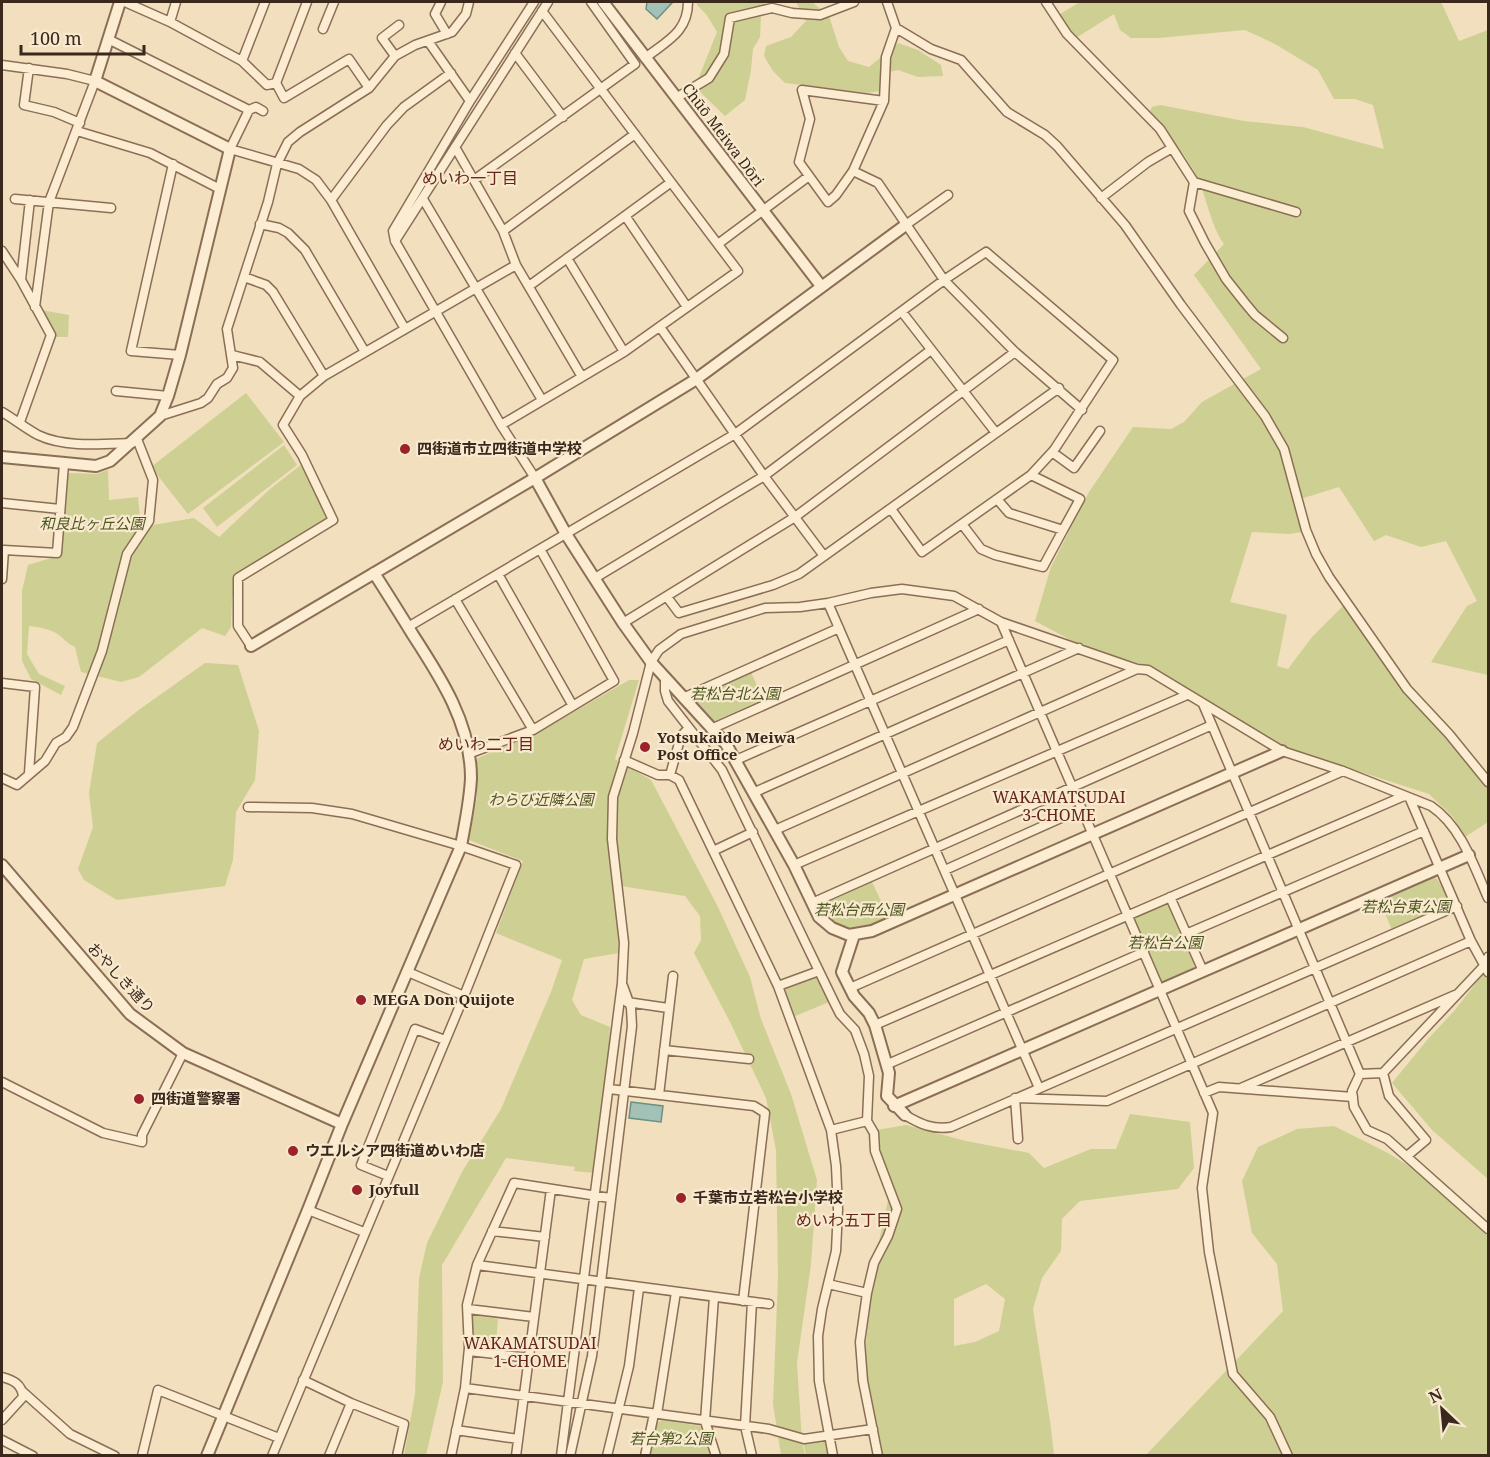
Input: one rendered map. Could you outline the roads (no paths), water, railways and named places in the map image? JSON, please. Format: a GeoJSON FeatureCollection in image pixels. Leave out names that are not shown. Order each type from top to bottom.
{"type":"FeatureCollection","features":[{"type":"Feature","properties":{"kind":"street"},"geometry":{"type":"LineString","coordinates":[[35,307],[49,202],[95,81],[120,2]]}},
{"type":"Feature","properties":{"kind":"street"},"geometry":{"type":"LineString","coordinates":[[125,2],[170,22],[242,61],[267,85],[276,83]]}},
{"type":"Feature","properties":{"kind":"street"},"geometry":{"type":"LineString","coordinates":[[170,22],[176,2]]}},
{"type":"Feature","properties":{"kind":"street"},"geometry":{"type":"LineString","coordinates":[[242,61],[265,2]]}},
{"type":"Feature","properties":{"kind":"street"},"geometry":{"type":"LineString","coordinates":[[307,2],[276,83],[284,98],[349,59],[369,88]]}},
{"type":"Feature","properties":{"kind":"street"},"geometry":{"type":"LineString","coordinates":[[323,29],[334,2]]}},
{"type":"Feature","properties":{"kind":"street"},"geometry":{"type":"LineString","coordinates":[[441,2],[435,14],[447,34]]}},
{"type":"Feature","properties":{"kind":"street"},"geometry":{"type":"LineString","coordinates":[[160,416],[201,403],[208,398],[217,384],[227,378],[233,368],[227,329],[277,164],[288,142],[369,88],[395,56],[415,45],[447,34],[460,24],[469,2]]}},
{"type":"Feature","properties":{"kind":"street"},"geometry":{"type":"LineString","coordinates":[[534,2],[470,100],[393,231],[395,241],[566,534],[623,623],[665,679],[726,744],[755,792],[819,917],[841,932],[854,935],[872,932],[1282,751]]}},
{"type":"Feature","properties":{"kind":"street"},"geometry":{"type":"LineString","coordinates":[[395,241],[548,2]]}},
{"type":"Feature","properties":{"kind":"street"},"geometry":{"type":"LineString","coordinates":[[474,180],[635,64],[591,2]]}},
{"type":"Feature","properties":{"kind":"street","name":"Chūō Meiwa Dōri"},"geometry":{"type":"LineString","coordinates":[[603,2],[821,286]]}},
{"type":"Feature","properties":{"kind":"street"},"geometry":{"type":"LineString","coordinates":[[645,58],[679,31],[687,17],[688,2]]}},
{"type":"Feature","properties":{"kind":"street"},"geometry":{"type":"LineString","coordinates":[[676,98],[709,78],[724,54],[730,18],[772,8],[792,13],[820,15],[854,2]]}},
{"type":"Feature","properties":{"kind":"street"},"geometry":{"type":"LineString","coordinates":[[886,2],[896,28],[931,49],[961,60],[1007,112],[1045,135],[1057,146],[1125,225],[1188,314],[1265,416],[1284,449],[1306,530],[1329,577],[1407,689],[1449,734],[1488,782]]}},
{"type":"Feature","properties":{"kind":"street"},"geometry":{"type":"LineString","coordinates":[[1046,2],[1067,34],[1129,99],[1149,116],[1194,182],[1296,212]]}},
{"type":"Feature","properties":{"kind":"street"},"geometry":{"type":"LineString","coordinates":[[501,425],[624,352],[738,271],[542,11]]}},
{"type":"Feature","properties":{"kind":"street"},"geometry":{"type":"LineString","coordinates":[[395,56],[382,38],[399,25]]}},
{"type":"Feature","properties":{"kind":"street"},"geometry":{"type":"LineString","coordinates":[[884,101],[802,90],[810,119],[799,162],[828,202],[836,195],[853,171],[884,101],[886,57],[896,28]]}},
{"type":"Feature","properties":{"kind":"street"},"geometry":{"type":"LineString","coordinates":[[108,39],[249,110]]}},
{"type":"Feature","properties":{"kind":"street"},"geometry":{"type":"LineString","coordinates":[[428,41],[470,100]]}},
{"type":"Feature","properties":{"kind":"street"},"geometry":{"type":"LineString","coordinates":[[515,53],[563,117]]}},
{"type":"Feature","properties":{"kind":"street"},"geometry":{"type":"LineString","coordinates":[[2,65],[67,74],[95,81],[230,149],[299,169],[308,174],[316,180],[331,200],[405,329]]}},
{"type":"Feature","properties":{"kind":"street"},"geometry":{"type":"LineString","coordinates":[[29,68],[24,105],[54,112],[78,127],[150,153],[220,189]]}},
{"type":"Feature","properties":{"kind":"street"},"geometry":{"type":"LineString","coordinates":[[331,200],[387,125],[404,107],[451,73]]}},
{"type":"Feature","properties":{"kind":"street"},"geometry":{"type":"LineString","coordinates":[[2,457],[64,464],[101,465],[110,461],[160,416],[180,355],[230,149],[249,110],[256,107],[263,111]]}},
{"type":"Feature","properties":{"kind":"street"},"geometry":{"type":"LineString","coordinates":[[503,231],[635,134]]}},
{"type":"Feature","properties":{"kind":"street"},"geometry":{"type":"LineString","coordinates":[[455,147],[503,231],[516,265],[582,377]]}},
{"type":"Feature","properties":{"kind":"street"},"geometry":{"type":"LineString","coordinates":[[1101,198],[1148,162],[1172,148]]}},
{"type":"Feature","properties":{"kind":"street"},"geometry":{"type":"LineString","coordinates":[[173,164],[131,351],[180,355]]}},
{"type":"Feature","properties":{"kind":"street"},"geometry":{"type":"LineString","coordinates":[[853,171],[878,183],[944,280],[1015,352],[1082,410]]}},
{"type":"Feature","properties":{"kind":"street"},"geometry":{"type":"LineString","coordinates":[[718,244],[809,176]]}},
{"type":"Feature","properties":{"kind":"street"},"geometry":{"type":"LineString","coordinates":[[1194,182],[1189,211],[1204,243],[1226,279],[1245,303],[1255,315],[1283,338]]}},
{"type":"Feature","properties":{"kind":"street"},"geometry":{"type":"LineString","coordinates":[[529,286],[627,217],[670,183]]}},
{"type":"Feature","properties":{"kind":"street"},"geometry":{"type":"LineString","coordinates":[[516,265],[324,375],[300,396],[283,425],[302,455],[333,520],[238,578],[238,626],[251,646],[535,478],[695,380],[948,195]]}},
{"type":"Feature","properties":{"kind":"street"},"geometry":{"type":"LineString","coordinates":[[15,199],[111,208]]}},
{"type":"Feature","properties":{"kind":"street"},"geometry":{"type":"LineString","coordinates":[[423,199],[542,400]]}},
{"type":"Feature","properties":{"kind":"street"},"geometry":{"type":"LineString","coordinates":[[21,280],[30,200]]}},
{"type":"Feature","properties":{"kind":"street"},"geometry":{"type":"LineString","coordinates":[[627,217],[687,307]]}},
{"type":"Feature","properties":{"kind":"street"},"geometry":{"type":"LineString","coordinates":[[260,224],[279,228],[305,249],[365,352]]}},
{"type":"Feature","properties":{"kind":"street"},"geometry":{"type":"LineString","coordinates":[[2,251],[51,335],[20,422]]}},
{"type":"Feature","properties":{"kind":"street"},"geometry":{"type":"LineString","coordinates":[[408,627],[735,434],[944,280],[986,252],[1113,360],[1082,410],[1052,452],[1031,475],[922,552],[891,509]]}},
{"type":"Feature","properties":{"kind":"street"},"geometry":{"type":"LineString","coordinates":[[567,258],[624,352]]}},
{"type":"Feature","properties":{"kind":"street"},"geometry":{"type":"LineString","coordinates":[[244,277],[266,285],[273,292],[324,375]]}},
{"type":"Feature","properties":{"kind":"street"},"geometry":{"type":"LineString","coordinates":[[902,312],[996,433]]}},
{"type":"Feature","properties":{"kind":"street"},"geometry":{"type":"LineString","coordinates":[[660,327],[695,380],[824,556]]}},
{"type":"Feature","properties":{"kind":"street"},"geometry":{"type":"LineString","coordinates":[[595,578],[764,476],[931,350]]}},
{"type":"Feature","properties":{"kind":"street"},"geometry":{"type":"LineString","coordinates":[[623,623],[795,517],[1015,352]]}},
{"type":"Feature","properties":{"kind":"street"},"geometry":{"type":"LineString","coordinates":[[232,356],[261,362],[300,396]]}},
{"type":"Feature","properties":{"kind":"street"},"geometry":{"type":"LineString","coordinates":[[667,597],[679,613],[773,585],[800,574],[1059,388]]}},
{"type":"Feature","properties":{"kind":"street"},"geometry":{"type":"LineString","coordinates":[[116,391],[168,396]]}},
{"type":"Feature","properties":{"kind":"street"},"geometry":{"type":"LineString","coordinates":[[2,412],[38,435],[69,442],[134,441]]}},
{"type":"Feature","properties":{"kind":"street"},"geometry":{"type":"LineString","coordinates":[[1052,452],[1074,468],[1100,431]]}},
{"type":"Feature","properties":{"kind":"street"},"geometry":{"type":"LineString","coordinates":[[2,778],[17,785],[45,761],[56,743],[66,737],[73,727],[102,651],[127,554],[149,521],[153,480],[134,441]]}},
{"type":"Feature","properties":{"kind":"street"},"geometry":{"type":"LineString","coordinates":[[2,579],[4,550],[57,553],[64,464]]}},
{"type":"Feature","properties":{"kind":"street"},"geometry":{"type":"LineString","coordinates":[[962,524],[981,549],[994,555],[1043,567],[1080,499],[1031,475]]}},
{"type":"Feature","properties":{"kind":"street"},"geometry":{"type":"LineString","coordinates":[[997,499],[1009,513],[1063,530]]}},
{"type":"Feature","properties":{"kind":"street"},"geometry":{"type":"LineString","coordinates":[[2,503],[60,509]]}},
{"type":"Feature","properties":{"kind":"street"},"geometry":{"type":"LineString","coordinates":[[468,754],[533,730],[614,681],[540,549]]}},
{"type":"Feature","properties":{"kind":"street"},"geometry":{"type":"LineString","coordinates":[[207,1455],[342,1124],[461,846],[469,805],[471,776],[458,714],[444,684],[374,573]]}},
{"type":"Feature","properties":{"kind":"street"},"geometry":{"type":"LineString","coordinates":[[498,574],[573,706]]}},
{"type":"Feature","properties":{"kind":"street"},"geometry":{"type":"LineString","coordinates":[[561,1455],[622,983],[624,943],[612,839],[613,797],[651,662],[659,650],[681,634],[765,608],[800,607],[871,593],[902,589],[954,596],[1001,622],[1137,669],[1148,670],[1282,751],[1343,771],[1431,806],[1451,824],[1469,855],[1488,898]]}},
{"type":"Feature","properties":{"kind":"street"},"geometry":{"type":"LineString","coordinates":[[455,599],[533,730]]}},
{"type":"Feature","properties":{"kind":"street"},"geometry":{"type":"LineString","coordinates":[[828,603],[1039,1088]]}},
{"type":"Feature","properties":{"kind":"street"},"geometry":{"type":"LineString","coordinates":[[711,729],[979,609]]}},
{"type":"Feature","properties":{"kind":"street"},"geometry":{"type":"LineString","coordinates":[[1001,622],[1213,1113],[1202,1188],[1209,1252],[1233,1374],[1270,1417],[1288,1455]]}},
{"type":"Feature","properties":{"kind":"street"},"geometry":{"type":"LineString","coordinates":[[683,698],[839,628]]}},
{"type":"Feature","properties":{"kind":"street"},"geometry":{"type":"LineString","coordinates":[[736,760],[1009,640]]}},
{"type":"Feature","properties":{"kind":"street"},"geometry":{"type":"LineString","coordinates":[[755,792],[1079,648]]}},
{"type":"Feature","properties":{"kind":"street"},"geometry":{"type":"LineString","coordinates":[[775,830],[1137,669]]}},
{"type":"Feature","properties":{"kind":"street"},"geometry":{"type":"LineString","coordinates":[[665,679],[668,700],[722,770],[840,1014],[855,1030],[864,1054],[869,1076],[867,1121],[874,1133],[875,1150],[897,1209],[888,1236],[874,1263],[860,1342],[863,1381],[878,1455]]}},
{"type":"Feature","properties":{"kind":"street"},"geometry":{"type":"LineString","coordinates":[[2,683],[35,687],[29,773]]}},
{"type":"Feature","properties":{"kind":"street"},"geometry":{"type":"LineString","coordinates":[[794,865],[1187,695]]}},
{"type":"Feature","properties":{"kind":"street"},"geometry":{"type":"LineString","coordinates":[[1203,703],[1360,1074],[1352,1091],[1354,1107],[1367,1130],[1387,1139],[1488,1229]]}},
{"type":"Feature","properties":{"kind":"street"},"geometry":{"type":"LineString","coordinates":[[812,903],[1212,726]]}},
{"type":"Feature","properties":{"kind":"street"},"geometry":{"type":"LineString","coordinates":[[670,775],[681,736],[689,728]]}},
{"type":"Feature","properties":{"kind":"street"},"geometry":{"type":"LineString","coordinates":[[624,760],[658,775],[670,775],[679,780],[778,986],[831,1130],[836,1166],[838,1209],[836,1251],[818,1336],[819,1381],[833,1455]]}},
{"type":"Feature","properties":{"kind":"street"},"geometry":{"type":"LineString","coordinates":[[850,988],[1343,771]]}},
{"type":"Feature","properties":{"kind":"street"},"geometry":{"type":"LineString","coordinates":[[1407,798],[1424,831],[1471,941],[1486,969]]}},
{"type":"Feature","properties":{"kind":"street"},"geometry":{"type":"LineString","coordinates":[[875,1025],[1267,855],[1407,798]]}},
{"type":"Feature","properties":{"kind":"street"},"geometry":{"type":"LineString","coordinates":[[248,807],[312,808],[352,814],[461,846],[516,865],[464,996],[272,1455]]}},
{"type":"Feature","properties":{"kind":"street"},"geometry":{"type":"LineString","coordinates":[[945,870],[1081,809]]}},
{"type":"Feature","properties":{"kind":"street"},"geometry":{"type":"LineString","coordinates":[[1186,934],[1424,831]]}},
{"type":"Feature","properties":{"kind":"street"},"geometry":{"type":"LineString","coordinates":[[713,851],[753,832]]}},
{"type":"Feature","properties":{"kind":"street"},"geometry":{"type":"LineString","coordinates":[[894,1106],[1469,855]]}},
{"type":"Feature","properties":{"kind":"street","name":"おやしき通り"},"geometry":{"type":"LineString","coordinates":[[2,865],[130,1014],[183,1053],[342,1124]]}},
{"type":"Feature","properties":{"kind":"street"},"geometry":{"type":"LineString","coordinates":[[1170,897],[1203,971]]}},
{"type":"Feature","properties":{"kind":"street"},"geometry":{"type":"LineString","coordinates":[[854,935],[842,972],[875,1025],[888,1065],[887,1096],[905,1115],[920,1124],[940,1129],[1456,906]]}},
{"type":"Feature","properties":{"kind":"street"},"geometry":{"type":"LineString","coordinates":[[1015,1098],[1107,1101],[1471,941]]}},
{"type":"Feature","properties":{"kind":"street"},"geometry":{"type":"LineString","coordinates":[[888,1065],[1144,952]]}},
{"type":"Feature","properties":{"kind":"street"},"geometry":{"type":"LineString","coordinates":[[1360,1074],[1383,1073],[1458,994],[1486,969],[1488,957]]}},
{"type":"Feature","properties":{"kind":"street"},"geometry":{"type":"LineString","coordinates":[[778,986],[819,970]]}},
{"type":"Feature","properties":{"kind":"street"},"geometry":{"type":"LineString","coordinates":[[408,972],[464,996]]}},
{"type":"Feature","properties":{"kind":"street"},"geometry":{"type":"LineString","coordinates":[[660,1095],[673,976]]}},
{"type":"Feature","properties":{"kind":"street"},"geometry":{"type":"LineString","coordinates":[[570,1455],[592,1356],[632,1026],[631,1008],[622,983]]}},
{"type":"Feature","properties":{"kind":"street"},"geometry":{"type":"LineString","coordinates":[[1240,1088],[1458,994]]}},
{"type":"Feature","properties":{"kind":"street"},"geometry":{"type":"LineString","coordinates":[[619,1006],[629,1001],[668,1008]]}},
{"type":"Feature","properties":{"kind":"street"},"geometry":{"type":"LineString","coordinates":[[388,1176],[361,1164],[415,1029],[445,1040]]}},
{"type":"Feature","properties":{"kind":"street"},"geometry":{"type":"LineString","coordinates":[[664,1050],[749,1059]]}},
{"type":"Feature","properties":{"kind":"street"},"geometry":{"type":"LineString","coordinates":[[2,1082],[103,1133],[142,1142],[142,1135],[183,1053]]}},
{"type":"Feature","properties":{"kind":"street"},"geometry":{"type":"LineString","coordinates":[[1383,1073],[1389,1096],[1426,1140],[1407,1156]]}},
{"type":"Feature","properties":{"kind":"street"},"geometry":{"type":"LineString","coordinates":[[1204,1092],[1219,1086],[1353,1097]]}},
{"type":"Feature","properties":{"kind":"street"},"geometry":{"type":"LineString","coordinates":[[609,1089],[754,1106],[765,1113],[748,1301],[745,1426],[752,1455]]}},
{"type":"Feature","properties":{"kind":"street"},"geometry":{"type":"LineString","coordinates":[[1015,1098],[1018,1139]]}},
{"type":"Feature","properties":{"kind":"street"},"geometry":{"type":"LineString","coordinates":[[831,1130],[867,1121]]}},
{"type":"Feature","properties":{"kind":"street"},"geometry":{"type":"LineString","coordinates":[[451,1455],[465,1388],[469,1351],[468,1309],[477,1265],[514,1183],[610,1198]]}},
{"type":"Feature","properties":{"kind":"street"},"geometry":{"type":"LineString","coordinates":[[516,1455],[551,1189]]}},
{"type":"Feature","properties":{"kind":"street"},"geometry":{"type":"LineString","coordinates":[[308,1210],[364,1232]]}},
{"type":"Feature","properties":{"kind":"street"},"geometry":{"type":"LineString","coordinates":[[492,1232],[545,1237]]}},
{"type":"Feature","properties":{"kind":"street"},"geometry":{"type":"LineString","coordinates":[[477,1265],[769,1304]]}},
{"type":"Feature","properties":{"kind":"street"},"geometry":{"type":"LineString","coordinates":[[828,1284],[867,1293]]}},
{"type":"Feature","properties":{"kind":"street"},"geometry":{"type":"LineString","coordinates":[[607,1455],[628,1366],[639,1288]]}},
{"type":"Feature","properties":{"kind":"street"},"geometry":{"type":"LineString","coordinates":[[645,1455],[656,1414],[676,1292]]}},
{"type":"Feature","properties":{"kind":"street"},"geometry":{"type":"LineString","coordinates":[[714,1297],[705,1421],[716,1455]]}},
{"type":"Feature","properties":{"kind":"street"},"geometry":{"type":"LineString","coordinates":[[468,1309],[534,1317]]}},
{"type":"Feature","properties":{"kind":"street"},"geometry":{"type":"LineString","coordinates":[[469,1351],[529,1358]]}},
{"type":"Feature","properties":{"kind":"street"},"geometry":{"type":"LineString","coordinates":[[2,1377],[14,1380],[22,1391],[70,1434],[115,1455]]}},
{"type":"Feature","properties":{"kind":"street"},"geometry":{"type":"LineString","coordinates":[[303,1380],[351,1403],[404,1424],[397,1455]]}},
{"type":"Feature","properties":{"kind":"street"},"geometry":{"type":"LineString","coordinates":[[465,1388],[769,1429],[804,1439],[873,1429]]}},
{"type":"Feature","properties":{"kind":"street"},"geometry":{"type":"LineString","coordinates":[[142,1455],[158,1390],[279,1438]]}},
{"type":"Feature","properties":{"kind":"street"},"geometry":{"type":"LineString","coordinates":[[2,1420],[22,1397],[22,1391]]}},
{"type":"Feature","properties":{"kind":"street"},"geometry":{"type":"LineString","coordinates":[[329,1455],[351,1403]]}},
{"type":"Feature","properties":{"kind":"street"},"geometry":{"type":"LineString","coordinates":[[456,1430],[518,1439]]}},
{"type":"Feature","properties":{"kind":"street"},"geometry":{"type":"LineString","coordinates":[[2,1440],[33,1455]]}},
{"type":"Feature","properties":{"kind":"water"},"geometry":{"type":"Polygon","coordinates":[[[647,2],[672,3],[657,19],[646,9],[647,2]]]}},
{"type":"Feature","properties":{"kind":"water"},"geometry":{"type":"Polygon","coordinates":[[[631,1102],[663,1106],[661,1122],[629,1118],[631,1102]]]}},
{"type":"Feature","properties":{"kind":"place","name":"四街道市立四街道中学校"},"geometry":{"type":"Point","coordinates":[405,449]}},
{"type":"Feature","properties":{"kind":"place","name":"Yotsukaido Meiwa Post Office"},"geometry":{"type":"Point","coordinates":[645,747]}},
{"type":"Feature","properties":{"kind":"place","name":"MEGA Don Quijote"},"geometry":{"type":"Point","coordinates":[361,1000]}},
{"type":"Feature","properties":{"kind":"place","name":"四街道警察署"},"geometry":{"type":"Point","coordinates":[139,1099]}},
{"type":"Feature","properties":{"kind":"place","name":"ウエルシア四街道めいわ店"},"geometry":{"type":"Point","coordinates":[293,1151]}},
{"type":"Feature","properties":{"kind":"place","name":"Joyfull"},"geometry":{"type":"Point","coordinates":[357,1190]}},
{"type":"Feature","properties":{"kind":"place","name":"千葉市立若松台小学校"},"geometry":{"type":"Point","coordinates":[681,1198]}},
{"type":"Feature","properties":{"kind":"district","name":"めいわ一丁目"},"geometry":{"type":"Point","coordinates":[470,178]}},
{"type":"Feature","properties":{"kind":"district","name":"めいわ二丁目"},"geometry":{"type":"Point","coordinates":[486,744]}},
{"type":"Feature","properties":{"kind":"district","name":"WAKAMATSUDAI 3-CHOME"},"geometry":{"type":"Point","coordinates":[1059,806]}},
{"type":"Feature","properties":{"kind":"district","name":"めいわ五丁目"},"geometry":{"type":"Point","coordinates":[844,1220]}},
{"type":"Feature","properties":{"kind":"district","name":"WAKAMATSUDAI 1-CHOME"},"geometry":{"type":"Point","coordinates":[530,1352]}},
{"type":"Feature","properties":{"kind":"park label","name":"和良比ヶ丘公園"},"geometry":{"type":"Point","coordinates":[92,524]}},
{"type":"Feature","properties":{"kind":"park label","name":"若松台北公園"},"geometry":{"type":"Point","coordinates":[735,694]}},
{"type":"Feature","properties":{"kind":"park label","name":"わらび近隣公園"},"geometry":{"type":"Point","coordinates":[541,800]}},
{"type":"Feature","properties":{"kind":"park label","name":"若松台東公園"},"geometry":{"type":"Point","coordinates":[1406,907]}},
{"type":"Feature","properties":{"kind":"park label","name":"若松台西公園"},"geometry":{"type":"Point","coordinates":[859,910]}},
{"type":"Feature","properties":{"kind":"park label","name":"若松台公園"},"geometry":{"type":"Point","coordinates":[1165,943]}},
{"type":"Feature","properties":{"kind":"park label","name":"若台第2公園"},"geometry":{"type":"Point","coordinates":[671,1439]}}]}
